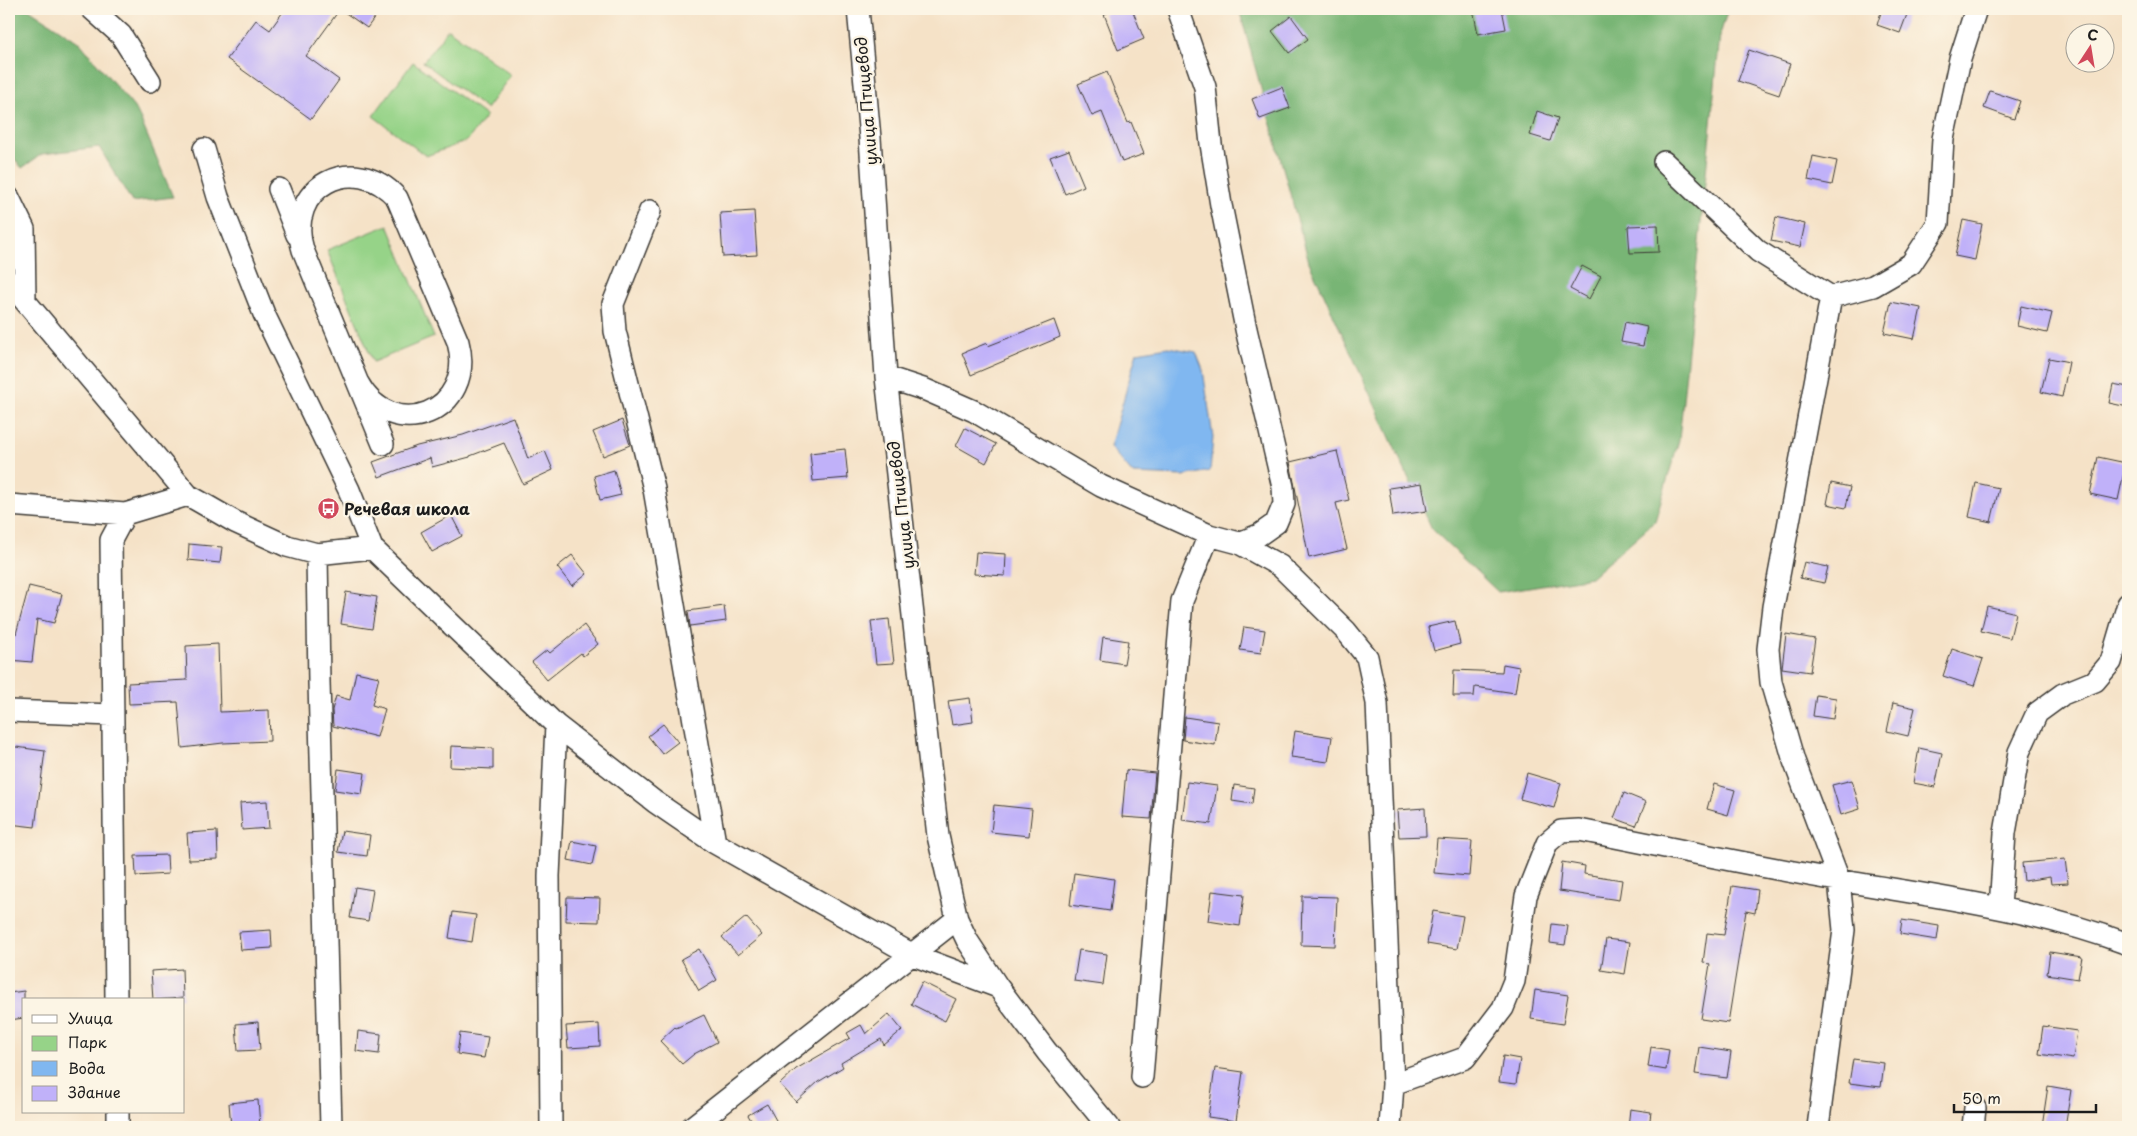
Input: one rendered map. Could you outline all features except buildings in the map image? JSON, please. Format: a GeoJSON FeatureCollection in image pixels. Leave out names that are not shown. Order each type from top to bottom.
{"type":"FeatureCollection","features":[{"type":"Feature","properties":{"kind":"street"},"geometry":{"type":"LineString","coordinates":[[92,9],[121,35],[150,81]]}},
{"type":"Feature","properties":{"kind":"street","name":"улица Птицевод"},"geometry":{"type":"LineString","coordinates":[[858,9],[870,138],[886,376],[938,836],[957,919],[967,940],[998,987],[1110,1127]]}},
{"type":"Feature","properties":{"kind":"street"},"geometry":{"type":"LineString","coordinates":[[1178,9],[1205,87],[1211,144],[1221,205],[1246,329],[1283,487],[1284,504],[1276,523],[1259,536],[1239,543]]}},
{"type":"Feature","properties":{"kind":"street"},"geometry":{"type":"LineString","coordinates":[[1664,162],[1758,251],[1831,297],[1873,286],[1911,264],[1938,222],[1942,139],[1960,58],[1976,9]]}},
{"type":"Feature","properties":{"kind":"street"},"geometry":{"type":"LineString","coordinates":[[204,149],[218,197],[264,314],[349,490],[372,548],[556,724],[655,802],[715,843],[913,955],[998,987]]}},
{"type":"Feature","properties":{"kind":"street"},"geometry":{"type":"LineString","coordinates":[[303,250],[299,232],[301,214],[306,203],[322,185],[333,179],[350,176],[368,177],[379,182],[397,198],[403,209],[455,333],[461,354],[460,378],[448,399],[428,413],[405,416],[382,410],[368,398],[358,383]]}},
{"type":"Feature","properties":{"kind":"street"},"geometry":{"type":"LineString","coordinates":[[279,189],[383,444]]}},
{"type":"Feature","properties":{"kind":"street"},"geometry":{"type":"LineString","coordinates":[[9,198],[24,229],[25,300]]}},
{"type":"Feature","properties":{"kind":"street"},"geometry":{"type":"LineString","coordinates":[[650,211],[614,304],[615,330],[654,489],[715,843]]}},
{"type":"Feature","properties":{"kind":"street"},"geometry":{"type":"LineString","coordinates":[[9,282],[188,495],[235,522],[278,542],[317,554],[372,548]]}},
{"type":"Feature","properties":{"kind":"street"},"geometry":{"type":"LineString","coordinates":[[1818,1127],[1844,930],[1839,880],[1794,762],[1771,682],[1768,649],[1773,607],[1831,297]]}},
{"type":"Feature","properties":{"kind":"street"},"geometry":{"type":"LineString","coordinates":[[886,376],[974,410],[1101,486],[1209,535],[1239,543],[1280,566],[1346,631],[1367,657],[1377,703],[1393,1084],[1390,1127]]}},
{"type":"Feature","properties":{"kind":"street"},"geometry":{"type":"LineString","coordinates":[[9,505],[125,514],[188,495]]}},
{"type":"Feature","properties":{"kind":"street"},"geometry":{"type":"LineString","coordinates":[[116,998],[111,540],[125,514]]}},
{"type":"Feature","properties":{"kind":"street"},"geometry":{"type":"LineString","coordinates":[[1142,1077],[1182,601],[1209,535]]}},
{"type":"Feature","properties":{"kind":"street"},"geometry":{"type":"LineString","coordinates":[[317,554],[331,1127]]}},
{"type":"Feature","properties":{"kind":"street"},"geometry":{"type":"LineString","coordinates":[[2000,908],[2005,833],[2019,752],[2037,713],[2063,694],[2095,681],[2111,662],[2128,604]]}},
{"type":"Feature","properties":{"kind":"street"},"geometry":{"type":"LineString","coordinates":[[9,711],[112,715]]}},
{"type":"Feature","properties":{"kind":"street"},"geometry":{"type":"LineString","coordinates":[[551,1127],[549,876],[556,724]]}},
{"type":"Feature","properties":{"kind":"street"},"geometry":{"type":"LineString","coordinates":[[1393,1084],[1465,1058],[1503,1008],[1514,981],[1526,896],[1547,843],[1561,831],[1579,830],[1839,880],[2000,908],[2107,936],[2128,944]]}},
{"type":"Feature","properties":{"kind":"street"},"geometry":{"type":"LineString","coordinates":[[692,1127],[957,919]]}},
{"type":"Feature","properties":{"kind":"street"},"geometry":{"type":"LineString","coordinates":[[118,1114],[118,1127]]}},
{"type":"Feature","properties":{"kind":"green space"},"geometry":{"type":"Polygon","coordinates":[[[9,9],[29,9],[80,43],[137,111],[173,197],[132,202],[99,147],[42,154],[22,168],[9,152],[9,9]]]}},
{"type":"Feature","properties":{"kind":"green space"},"geometry":{"type":"Polygon","coordinates":[[[1239,9],[1728,9],[1720,35],[1679,440],[1655,521],[1591,577],[1498,592],[1432,529],[1309,262],[1239,9]]]}},
{"type":"Feature","properties":{"kind":"green space"},"geometry":{"type":"Polygon","coordinates":[[[448,29],[511,75],[486,109],[423,62],[448,29]]]}},
{"type":"Feature","properties":{"kind":"green space"},"geometry":{"type":"Polygon","coordinates":[[[413,62],[486,116],[467,141],[426,156],[373,116],[413,62]]]}},
{"type":"Feature","properties":{"kind":"green space"},"geometry":{"type":"Polygon","coordinates":[[[388,225],[434,337],[373,362],[327,250],[388,225]]]}},
{"type":"Feature","properties":{"kind":"water"},"geometry":{"type":"Polygon","coordinates":[[[1168,347],[1196,352],[1203,370],[1213,437],[1210,471],[1183,476],[1133,474],[1110,447],[1137,352],[1168,347]]]}},
{"type":"Feature","properties":{"kind":"place","name":"Речевая школа"},"geometry":{"type":"Point","coordinates":[328,509]}}]}
